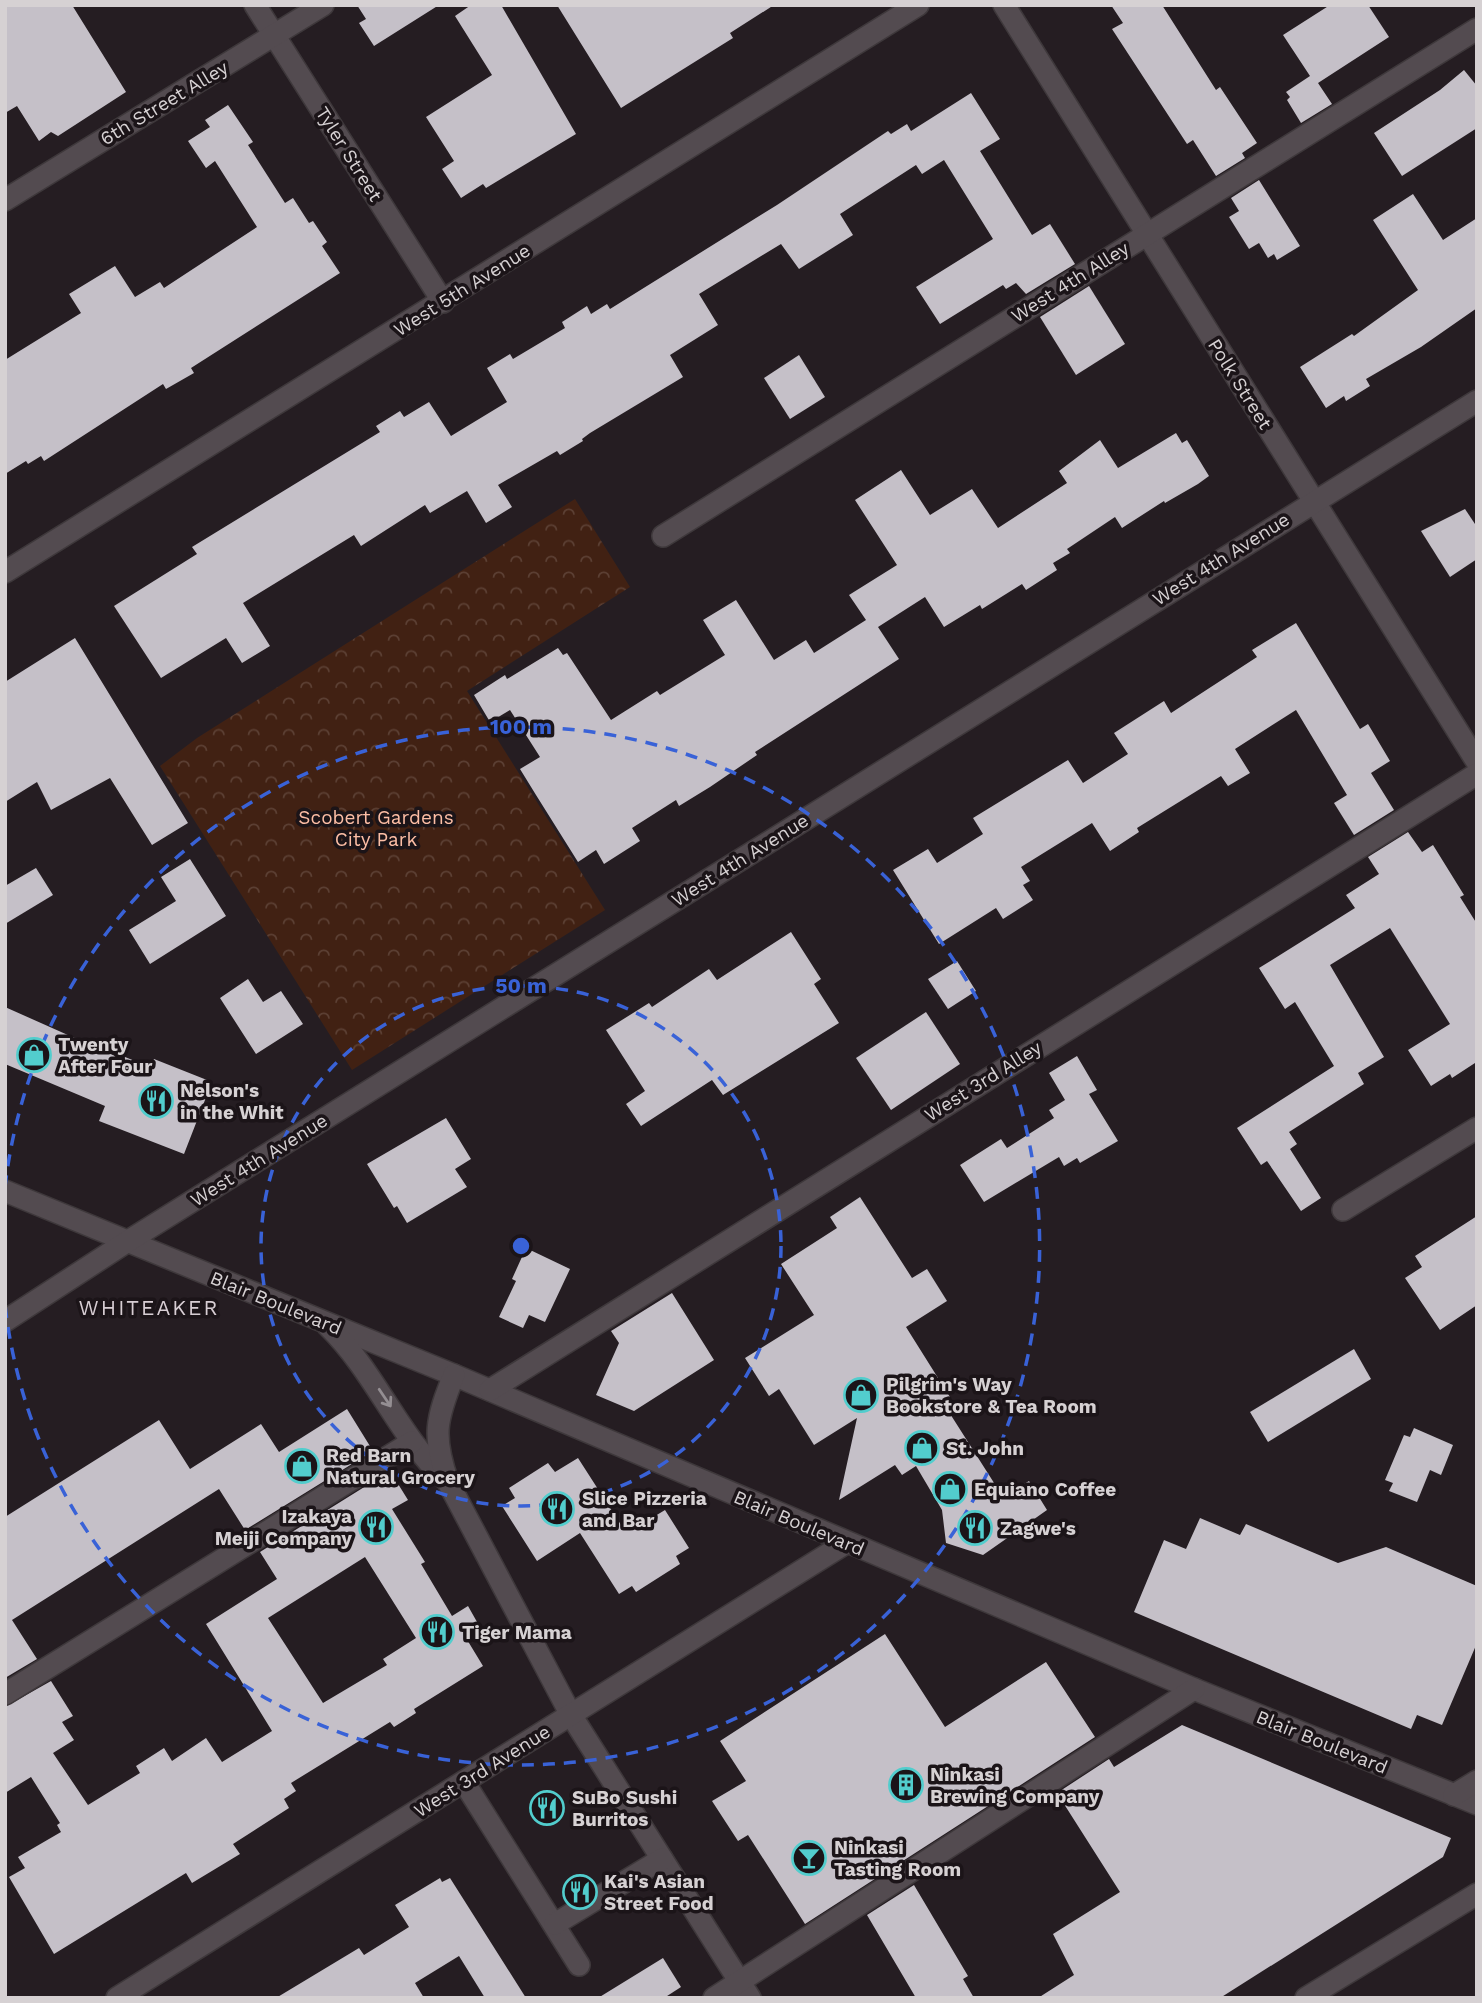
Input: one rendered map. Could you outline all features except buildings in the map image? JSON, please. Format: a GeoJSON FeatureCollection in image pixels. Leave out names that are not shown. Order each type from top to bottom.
{"type":"FeatureCollection","features":[{"type":"Feature","properties":{"kind":"street","name":"Tyler Street"},"geometry":{"type":"LineString","coordinates":[[255,5],[443,302]]}},
{"type":"Feature","properties":{"kind":"street","name":"6th Street Alley"},"geometry":{"type":"LineString","coordinates":[[5,200],[323,5]]}},
{"type":"Feature","properties":{"kind":"street","name":"West 5th Avenue"},"geometry":{"type":"LineString","coordinates":[[5,572],[918,5]]}},
{"type":"Feature","properties":{"kind":"street","name":"Polk Street"},"geometry":{"type":"LineString","coordinates":[[1004,5],[1477,762]]}},
{"type":"Feature","properties":{"kind":"street","name":"West 4th Alley"},"geometry":{"type":"LineString","coordinates":[[663,536],[1477,29]]}},
{"type":"Feature","properties":{"kind":"street","name":"West 4th Avenue"},"geometry":{"type":"LineString","coordinates":[[5,1321],[125,1242],[1477,401]]}},
{"type":"Feature","properties":{"kind":"street","name":"West 3rd Alley"},"geometry":{"type":"LineString","coordinates":[[490,1390],[1477,774]]}},
{"type":"Feature","properties":{"kind":"street"},"geometry":{"type":"LineString","coordinates":[[1343,1210],[1477,1128]]}},
{"type":"Feature","properties":{"kind":"street","name":"Blair Boulevard"},"geometry":{"type":"LineString","coordinates":[[5,1191],[454,1375],[1194,1689],[1477,1804]]}},
{"type":"Feature","properties":{"kind":"street"},"geometry":{"type":"LineString","coordinates":[[323,1322],[384,1396],[424,1459],[448,1482]]}},
{"type":"Feature","properties":{"kind":"street"},"geometry":{"type":"LineString","coordinates":[[454,1375],[436,1426],[438,1455],[448,1482],[571,1714],[745,1990]]}},
{"type":"Feature","properties":{"kind":"street"},"geometry":{"type":"LineString","coordinates":[[5,1694],[412,1442]]}},
{"type":"Feature","properties":{"kind":"street","name":"West 3rd Avenue"},"geometry":{"type":"LineString","coordinates":[[117,1998],[846,1543]]}},
{"type":"Feature","properties":{"kind":"street"},"geometry":{"type":"LineString","coordinates":[[714,1998],[745,1990],[1194,1689]]}},
{"type":"Feature","properties":{"kind":"street"},"geometry":{"type":"LineString","coordinates":[[1454,1795],[1477,1781]]}},
{"type":"Feature","properties":{"kind":"street"},"geometry":{"type":"LineString","coordinates":[[464,1782],[579,1965]]}},
{"type":"Feature","properties":{"kind":"street"},"geometry":{"type":"LineString","coordinates":[[555,1924],[662,1859]]}},
{"type":"Feature","properties":{"kind":"street"},"geometry":{"type":"LineString","coordinates":[[1306,1998],[1477,1894]]}},
{"type":"Feature","properties":{"kind":"green space","name":"Scobert Gardens City Park"},"geometry":{"type":"Polygon","coordinates":[[[575,499],[630,587],[467,691],[605,910],[352,1070],[160,766],[197,738],[575,499]]]}},
{"type":"Feature","properties":{"kind":"place","name":"Twenty After Four"},"geometry":{"type":"Point","coordinates":[34,1055]}},
{"type":"Feature","properties":{"kind":"place","name":"Nelson's in the Whit"},"geometry":{"type":"Point","coordinates":[156,1101]}},
{"type":"Feature","properties":{"kind":"place","name":"Pilgrim's Way Bookstore & Tea Room"},"geometry":{"type":"Point","coordinates":[861,1395]}},
{"type":"Feature","properties":{"kind":"place","name":"St. John"},"geometry":{"type":"Point","coordinates":[922,1448]}},
{"type":"Feature","properties":{"kind":"place","name":"Red Barn Natural Grocery"},"geometry":{"type":"Point","coordinates":[302,1466]}},
{"type":"Feature","properties":{"kind":"place","name":"Equiano Coffee"},"geometry":{"type":"Point","coordinates":[950,1489]}},
{"type":"Feature","properties":{"kind":"place","name":"Slice Pizzeria and Bar"},"geometry":{"type":"Point","coordinates":[557,1509]}},
{"type":"Feature","properties":{"kind":"place","name":"Izakaya Meiji Company"},"geometry":{"type":"Point","coordinates":[376,1527]}},
{"type":"Feature","properties":{"kind":"place","name":"Zagwe's"},"geometry":{"type":"Point","coordinates":[975,1528]}},
{"type":"Feature","properties":{"kind":"place","name":"Tiger Mama"},"geometry":{"type":"Point","coordinates":[437,1632]}},
{"type":"Feature","properties":{"kind":"place","name":"Ninkasi Brewing Company"},"geometry":{"type":"Point","coordinates":[906,1785]}},
{"type":"Feature","properties":{"kind":"place","name":"SuBo Sushi Burritos"},"geometry":{"type":"Point","coordinates":[547,1808]}},
{"type":"Feature","properties":{"kind":"place","name":"Ninkasi Tasting Room"},"geometry":{"type":"Point","coordinates":[809,1858]}},
{"type":"Feature","properties":{"kind":"place","name":"Kai's Asian Street Food"},"geometry":{"type":"Point","coordinates":[580,1892]}},
{"type":"Feature","properties":{"kind":"district","name":"WHITEAKER"},"geometry":{"type":"Point","coordinates":[149,1307]}}]}
